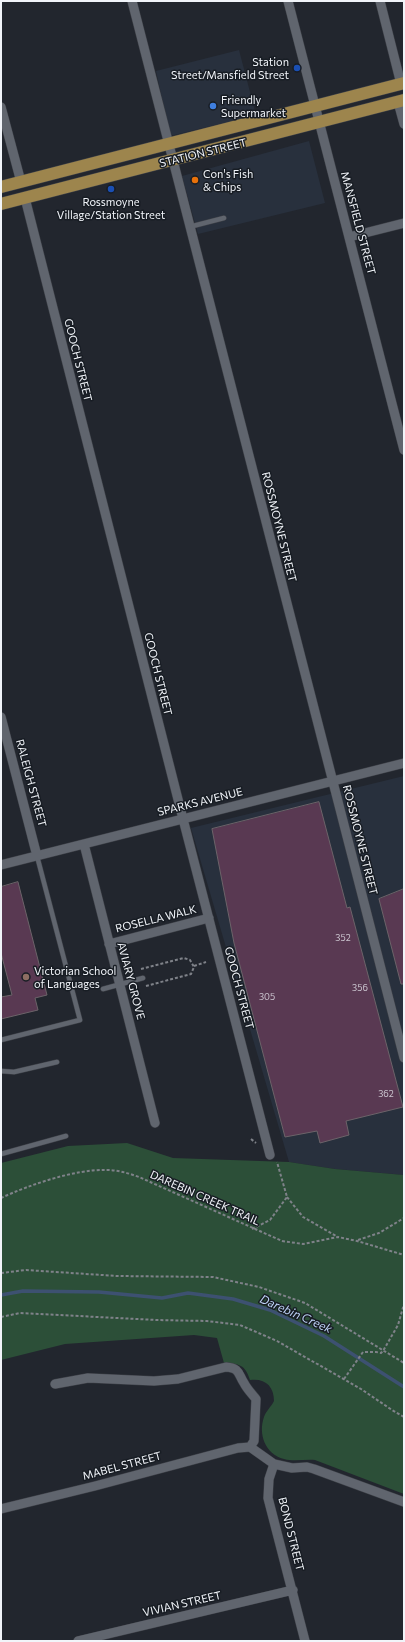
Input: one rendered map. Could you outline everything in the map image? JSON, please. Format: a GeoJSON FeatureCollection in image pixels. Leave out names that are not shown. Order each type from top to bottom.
{"type":"FeatureCollection","features":[{"type":"Feature","properties":{"kind":"main road","name":"STATION STREET"},"geometry":{"type":"LineString","coordinates":[[1,187],[402,83]]}},
{"type":"Feature","properties":{"kind":"main road","name":"STATION STREET"},"geometry":{"type":"LineString","coordinates":[[1,204],[401,101]]}},
{"type":"Feature","properties":{"kind":"street","name":"ROSSMOYNE STREET"},"geometry":{"type":"LineString","coordinates":[[132,1],[404,1058]]}},
{"type":"Feature","properties":{"kind":"street","name":"MANSFIELD STREET"},"geometry":{"type":"LineString","coordinates":[[288,1],[404,450]]}},
{"type":"Feature","properties":{"kind":"street"},"geometry":{"type":"LineString","coordinates":[[380,1],[402,83]]}},
{"type":"Feature","properties":{"kind":"street"},"geometry":{"type":"LineString","coordinates":[[401,101],[404,124]]}},
{"type":"Feature","properties":{"kind":"street"},"geometry":{"type":"LineString","coordinates":[[1,107],[21,182]]}},
{"type":"Feature","properties":{"kind":"street","name":"GOOCH STREET"},"geometry":{"type":"LineString","coordinates":[[25,198],[270,1155]]}},
{"type":"Feature","properties":{"kind":"street"},"geometry":{"type":"LineString","coordinates":[[349,237],[404,223]]}},
{"type":"Feature","properties":{"kind":"street","name":"RALEIGH STREET"},"geometry":{"type":"LineString","coordinates":[[1,717],[37,856]]}},
{"type":"Feature","properties":{"kind":"street","name":"SPARKS AVENUE"},"geometry":{"type":"LineString","coordinates":[[1,865],[404,763]]}},
{"type":"Feature","properties":{"kind":"street","name":"AVIARY GROVE"},"geometry":{"type":"LineString","coordinates":[[84,844],[155,1123]]}},
{"type":"Feature","properties":{"kind":"street","name":"ROSELLA WALK"},"geometry":{"type":"LineString","coordinates":[[109,944],[209,918]]}},
{"type":"Feature","properties":{"kind":"street"},"geometry":{"type":"LineString","coordinates":[[55,1384],[88,1378],[154,1381],[178,1379],[226,1368],[233,1368],[240,1375],[243,1383],[256,1399],[254,1441],[250,1447],[274,1464],[292,1468],[307,1467],[314,1469],[404,1502]]}},
{"type":"Feature","properties":{"kind":"street","name":"MABEL STREET"},"geometry":{"type":"LineString","coordinates":[[1,1509],[238,1448],[250,1447]]}},
{"type":"Feature","properties":{"kind":"street","name":"BOND STREET"},"geometry":{"type":"LineString","coordinates":[[274,1464],[269,1478],[268,1498],[305,1641]]}},
{"type":"Feature","properties":{"kind":"street","name":"VIVIAN STREET"},"geometry":{"type":"LineString","coordinates":[[78,1641],[293,1590]]}},
{"type":"Feature","properties":{"kind":"lane"},"geometry":{"type":"LineString","coordinates":[[189,227],[224,218]]}},
{"type":"Feature","properties":{"kind":"lane"},"geometry":{"type":"LineString","coordinates":[[1,1040],[80,1020],[37,856]]}},
{"type":"Feature","properties":{"kind":"lane"},"geometry":{"type":"LineString","coordinates":[[103,989],[143,978]]}},
{"type":"Feature","properties":{"kind":"lane"},"geometry":{"type":"LineString","coordinates":[[1,1071],[14,1072],[57,1062]]}},
{"type":"Feature","properties":{"kind":"lane"},"geometry":{"type":"LineString","coordinates":[[1,1154],[66,1136]]}},
{"type":"Feature","properties":{"kind":"path"},"geometry":{"type":"LineString","coordinates":[[141,969],[184,958],[190,960],[193,966],[193,972],[191,974],[145,986]]}},
{"type":"Feature","properties":{"kind":"path"},"geometry":{"type":"LineString","coordinates":[[193,966],[206,962]]}},
{"type":"Feature","properties":{"kind":"path"},"geometry":{"type":"LineString","coordinates":[[270,1155],[276,1161],[286,1197],[303,1217],[338,1237]]}},
{"type":"Feature","properties":{"kind":"path","name":"DAREBIN CREEK TRAIL"},"geometry":{"type":"LineString","coordinates":[[1,1198],[38,1184],[80,1172],[106,1170],[121,1171],[139,1177],[252,1229],[282,1241],[303,1244],[338,1237],[404,1255]]}},
{"type":"Feature","properties":{"kind":"path"},"geometry":{"type":"LineString","coordinates":[[252,1229],[270,1220],[286,1197]]}},
{"type":"Feature","properties":{"kind":"path"},"geometry":{"type":"LineString","coordinates":[[357,1241],[379,1233],[404,1218]]}},
{"type":"Feature","properties":{"kind":"path"},"geometry":{"type":"LineString","coordinates":[[1,1273],[26,1270],[117,1276],[213,1277],[259,1287],[305,1303],[404,1363]]}},
{"type":"Feature","properties":{"kind":"path"},"geometry":{"type":"LineString","coordinates":[[344,1379],[363,1352],[381,1353],[384,1351],[398,1325],[404,1304]]}},
{"type":"Feature","properties":{"kind":"path"},"geometry":{"type":"LineString","coordinates":[[1,1317],[20,1313],[207,1321],[240,1325],[277,1341],[344,1379],[404,1417]]}},
{"type":"Feature","properties":{"kind":"shaded area"},"geometry":{"type":"Polygon","coordinates":[[[239,50],[256,115],[170,136],[156,71],[239,50]]]}},
{"type":"Feature","properties":{"kind":"shaded area"},"geometry":{"type":"Polygon","coordinates":[[[309,141],[325,203],[198,234],[182,176],[309,141]]]}},
{"type":"Feature","properties":{"kind":"shaded area"},"geometry":{"type":"Polygon","coordinates":[[[404,776],[404,1175],[335,1169],[289,1162],[191,828],[404,776]]]}},
{"type":"Feature","properties":{"kind":"green space"},"geometry":{"type":"Polygon","coordinates":[[[127,1143],[173,1158],[289,1162],[335,1169],[404,1175],[404,1494],[315,1460],[288,1460],[272,1453],[263,1436],[262,1423],[274,1401],[272,1391],[268,1384],[260,1380],[250,1380],[246,1371],[241,1366],[224,1363],[217,1338],[194,1335],[65,1344],[1,1360],[1,1163],[68,1146],[127,1143]]]}},
{"type":"Feature","properties":{"kind":"building"},"geometry":{"type":"Polygon","coordinates":[[[319,802],[347,908],[350,907],[403,1107],[346,1121],[349,1135],[320,1143],[317,1131],[285,1137],[234,943],[212,829],[319,802]]]}},
{"type":"Feature","properties":{"kind":"building"},"geometry":{"type":"Polygon","coordinates":[[[18,882],[47,995],[35,998],[38,1010],[1,1019],[1,997],[12,995],[1,953],[1,887],[18,882]]]}},
{"type":"Feature","properties":{"kind":"building"},"geometry":{"type":"Polygon","coordinates":[[[404,889],[404,984],[401,984],[379,899],[404,889]]]}},
{"type":"Feature","properties":{"kind":"waterway","name":"Darebin Creek"},"geometry":{"type":"LineString","coordinates":[[1,1295],[23,1291],[99,1292],[162,1298],[188,1293],[233,1299],[270,1310],[324,1336],[404,1387]]}},
{"type":"Feature","properties":{"kind":"place","name":"Station Street/Mansfield Street"},"geometry":{"type":"Point","coordinates":[297,68]}},
{"type":"Feature","properties":{"kind":"place","name":"Friendly Supermarket"},"geometry":{"type":"Point","coordinates":[213,106]}},
{"type":"Feature","properties":{"kind":"place","name":"Con's Fish & Chips"},"geometry":{"type":"Point","coordinates":[195,180]}},
{"type":"Feature","properties":{"kind":"place","name":"Rossmoyne Village/Station Street"},"geometry":{"type":"Point","coordinates":[111,189]}},
{"type":"Feature","properties":{"kind":"place","name":"Victorian School of Languages"},"geometry":{"type":"Point","coordinates":[26,977]}}]}
